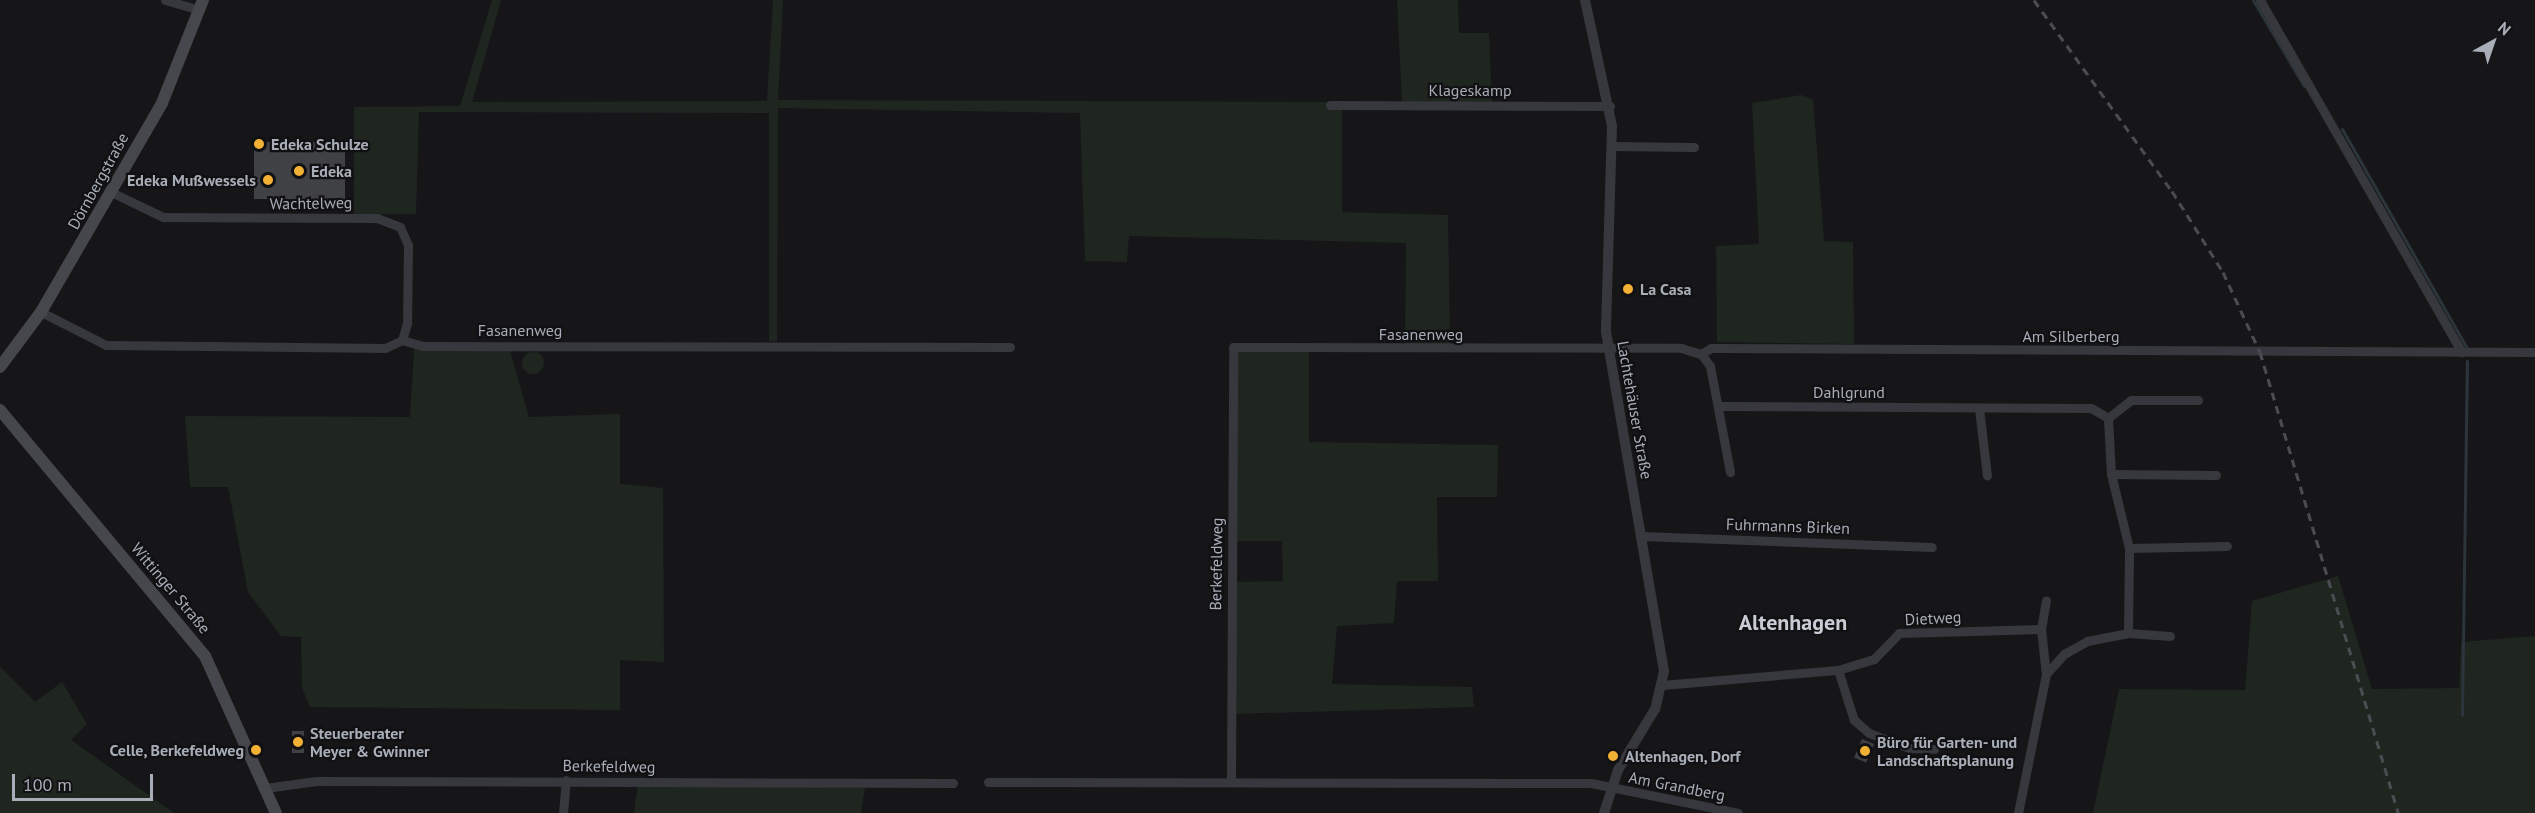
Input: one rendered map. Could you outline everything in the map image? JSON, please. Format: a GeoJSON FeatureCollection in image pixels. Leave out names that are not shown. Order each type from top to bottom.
{"type":"FeatureCollection","features":[{"type":"Feature","properties":{"kind":"main road","name":"Dörnbergstraße"},"geometry":{"type":"LineString","coordinates":[[0,367],[41,312],[111,192],[174,78],[201,5]]}},
{"type":"Feature","properties":{"kind":"main road","name":"Wittinger Straße"},"geometry":{"type":"LineString","coordinates":[[0,410],[205,656],[276,813]]}},
{"type":"Feature","properties":{"kind":"street"},"geometry":{"type":"LineString","coordinates":[[165,0],[201,5]]}},
{"type":"Feature","properties":{"kind":"street","name":"Lachtehäuser Straße"},"geometry":{"type":"LineString","coordinates":[[1585,0],[1610,106],[1612,146],[1604,273],[1608,350],[1663,656],[1662,685],[1610,789],[1604,813]]}},
{"type":"Feature","properties":{"kind":"street"},"geometry":{"type":"LineString","coordinates":[[2260,0],[2462,352]]}},
{"type":"Feature","properties":{"kind":"street","name":"Klageskamp"},"geometry":{"type":"LineString","coordinates":[[1330,105],[1610,106]]}},
{"type":"Feature","properties":{"kind":"street"},"geometry":{"type":"LineString","coordinates":[[1612,146],[1695,147]]}},
{"type":"Feature","properties":{"kind":"street","name":"Wachtelweg"},"geometry":{"type":"LineString","coordinates":[[111,192],[163,217],[377,218],[400,227],[408,246],[407,323],[402,340]]}},
{"type":"Feature","properties":{"kind":"street","name":"Fasanenweg"},"geometry":{"type":"LineString","coordinates":[[41,312],[106,345],[385,348],[402,340],[423,346],[1010,347]]}},
{"type":"Feature","properties":{"kind":"street","name":"Fasanenweg"},"geometry":{"type":"LineString","coordinates":[[1233,347],[1608,350]]}},
{"type":"Feature","properties":{"kind":"street","name":"Berkefeldweg"},"geometry":{"type":"LineString","coordinates":[[1231,781],[1233,347]]}},
{"type":"Feature","properties":{"kind":"street","name":"Am Silberberg"},"geometry":{"type":"LineString","coordinates":[[1608,350],[1681,348],[1701,354],[1712,348],[2535,352]]}},
{"type":"Feature","properties":{"kind":"street"},"geometry":{"type":"LineString","coordinates":[[1701,354],[1710,366],[1730,472]]}},
{"type":"Feature","properties":{"kind":"street"},"geometry":{"type":"LineString","coordinates":[[2128,633],[2129,548],[2110,474],[2108,418],[2131,400],[2198,400]]}},
{"type":"Feature","properties":{"kind":"street","name":"Dahlgrund"},"geometry":{"type":"LineString","coordinates":[[1719,406],[2091,408],[2108,418]]}},
{"type":"Feature","properties":{"kind":"street"},"geometry":{"type":"LineString","coordinates":[[1979,408],[1987,476]]}},
{"type":"Feature","properties":{"kind":"street"},"geometry":{"type":"LineString","coordinates":[[2110,474],[2216,475]]}},
{"type":"Feature","properties":{"kind":"street","name":"Fuhrmanns Birken"},"geometry":{"type":"LineString","coordinates":[[1643,536],[1932,547]]}},
{"type":"Feature","properties":{"kind":"street"},"geometry":{"type":"LineString","coordinates":[[2129,548],[2227,546]]}},
{"type":"Feature","properties":{"kind":"street"},"geometry":{"type":"LineString","coordinates":[[2018,813],[2046,674],[2041,629],[2046,600]]}},
{"type":"Feature","properties":{"kind":"street","name":"Dietweg"},"geometry":{"type":"LineString","coordinates":[[1662,685],[1838,670],[1874,659],[1899,633],[2041,629]]}},
{"type":"Feature","properties":{"kind":"street"},"geometry":{"type":"LineString","coordinates":[[2046,674],[2064,654],[2087,641],[2128,633],[2170,636]]}},
{"type":"Feature","properties":{"kind":"street"},"geometry":{"type":"LineString","coordinates":[[1838,670],[1854,720],[1869,733],[1909,748],[1934,749]]}},
{"type":"Feature","properties":{"kind":"street"},"geometry":{"type":"LineString","coordinates":[[563,813],[566,780]]}},
{"type":"Feature","properties":{"kind":"street","name":"Berkefeldweg"},"geometry":{"type":"LineString","coordinates":[[265,788],[317,781],[953,783]]}},
{"type":"Feature","properties":{"kind":"street"},"geometry":{"type":"LineString","coordinates":[[988,782],[1592,783],[1610,789]]}},
{"type":"Feature","properties":{"kind":"street","name":"Am Grandberg"},"geometry":{"type":"LineString","coordinates":[[1610,789],[1738,813]]}},
{"type":"Feature","properties":{"kind":"shaded area"},"geometry":{"type":"Polygon","coordinates":[[[492,0],[501,0],[472,102],[767,101],[773,0],[783,0],[778,100],[1342,102],[1342,212],[1448,215],[1450,345],[1405,345],[1406,243],[1129,236],[1127,262],[1085,261],[1080,113],[778,108],[777,341],[769,341],[769,113],[419,112],[416,214],[354,214],[354,107],[460,106],[492,0]]]}},
{"type":"Feature","properties":{"kind":"shaded area"},"geometry":{"type":"Polygon","coordinates":[[[1397,0],[1458,0],[1459,33],[1489,33],[1492,102],[1402,102],[1397,0]]]}},
{"type":"Feature","properties":{"kind":"shaded area"},"geometry":{"type":"Polygon","coordinates":[[[1801,95],[1813,100],[1824,241],[1853,242],[1854,344],[1717,342],[1716,246],[1759,244],[1752,103],[1801,95]]]}},
{"type":"Feature","properties":{"kind":"shaded area"},"geometry":{"type":"Polygon","coordinates":[[[414,349],[510,351],[529,417],[620,414],[620,484],[663,488],[664,662],[620,660],[620,710],[310,707],[302,688],[301,637],[281,636],[248,592],[228,487],[190,487],[185,416],[410,417],[414,349]]]}},
{"type":"Feature","properties":{"kind":"shaded area"},"geometry":{"type":"Polygon","coordinates":[[[529,352],[537,352],[544,359],[544,367],[537,374],[529,374],[522,367],[522,359],[529,352]]]}},
{"type":"Feature","properties":{"kind":"shaded area"},"geometry":{"type":"Polygon","coordinates":[[[1238,352],[1309,352],[1309,442],[1498,445],[1497,497],[1437,497],[1438,581],[1397,581],[1394,623],[1337,626],[1332,684],[1472,687],[1474,707],[1233,714],[1234,582],[1283,581],[1282,541],[1234,541],[1238,352]]]}},
{"type":"Feature","properties":{"kind":"shaded area"},"geometry":{"type":"Polygon","coordinates":[[[2338,576],[2372,689],[2459,688],[2461,642],[2535,636],[2535,813],[2093,813],[2119,689],[2245,690],[2252,601],[2338,576]]]}},
{"type":"Feature","properties":{"kind":"shaded area"},"geometry":{"type":"Polygon","coordinates":[[[0,667],[35,702],[62,682],[87,724],[71,740],[174,813],[0,813],[0,667]]]}},
{"type":"Feature","properties":{"kind":"shaded area"},"geometry":{"type":"Polygon","coordinates":[[[638,783],[865,788],[861,813],[634,813],[638,783]]]}},
{"type":"Feature","properties":{"kind":"building","name":"Edeka"},"geometry":{"type":"Polygon","coordinates":[[[254,142],[345,142],[345,199],[254,199],[254,142]]]}},
{"type":"Feature","properties":{"kind":"building","name":"Steuerberater Meyer & Gwinner"},"geometry":{"type":"Polygon","coordinates":[[[292,731],[304,731],[304,753],[292,753],[292,731]]]}},
{"type":"Feature","properties":{"kind":"building","name":"Büro für Garten- und Landschaftsplanung"},"geometry":{"type":"Polygon","coordinates":[[[1862,739],[1874,744],[1866,762],[1854,757],[1862,739]]]}},
{"type":"Feature","properties":{"kind":"waterway"},"geometry":{"type":"LineString","coordinates":[[2253,0],[2304,86]]}},
{"type":"Feature","properties":{"kind":"waterway"},"geometry":{"type":"LineString","coordinates":[[2342,129],[2467,348]]}},
{"type":"Feature","properties":{"kind":"waterway"},"geometry":{"type":"LineString","coordinates":[[2462,715],[2467,361]]}},
{"type":"Feature","properties":{"kind":"railway"},"geometry":{"type":"LineString","coordinates":[[2034,0],[2172,191],[2223,272],[2260,352],[2398,813]]}},
{"type":"Feature","properties":{"kind":"place","name":"Edeka Schulze"},"geometry":{"type":"Point","coordinates":[259,144]}},
{"type":"Feature","properties":{"kind":"place","name":"Edeka"},"geometry":{"type":"Point","coordinates":[299,171]}},
{"type":"Feature","properties":{"kind":"place","name":"Edeka Mußwessels"},"geometry":{"type":"Point","coordinates":[268,180]}},
{"type":"Feature","properties":{"kind":"place","name":"La Casa"},"geometry":{"type":"Point","coordinates":[1628,289]}},
{"type":"Feature","properties":{"kind":"place","name":"Steuerberater Meyer & Gwinner"},"geometry":{"type":"Point","coordinates":[298,742]}},
{"type":"Feature","properties":{"kind":"place","name":"Celle, Berkefeldweg"},"geometry":{"type":"Point","coordinates":[256,750]}},
{"type":"Feature","properties":{"kind":"place","name":"Büro für Garten- und Landschaftsplanung"},"geometry":{"type":"Point","coordinates":[1865,751]}},
{"type":"Feature","properties":{"kind":"place","name":"Altenhagen, Dorf"},"geometry":{"type":"Point","coordinates":[1613,756]}},
{"type":"Feature","properties":{"kind":"district","name":"Altenhagen"},"geometry":{"type":"Point","coordinates":[1793,623]}}]}
